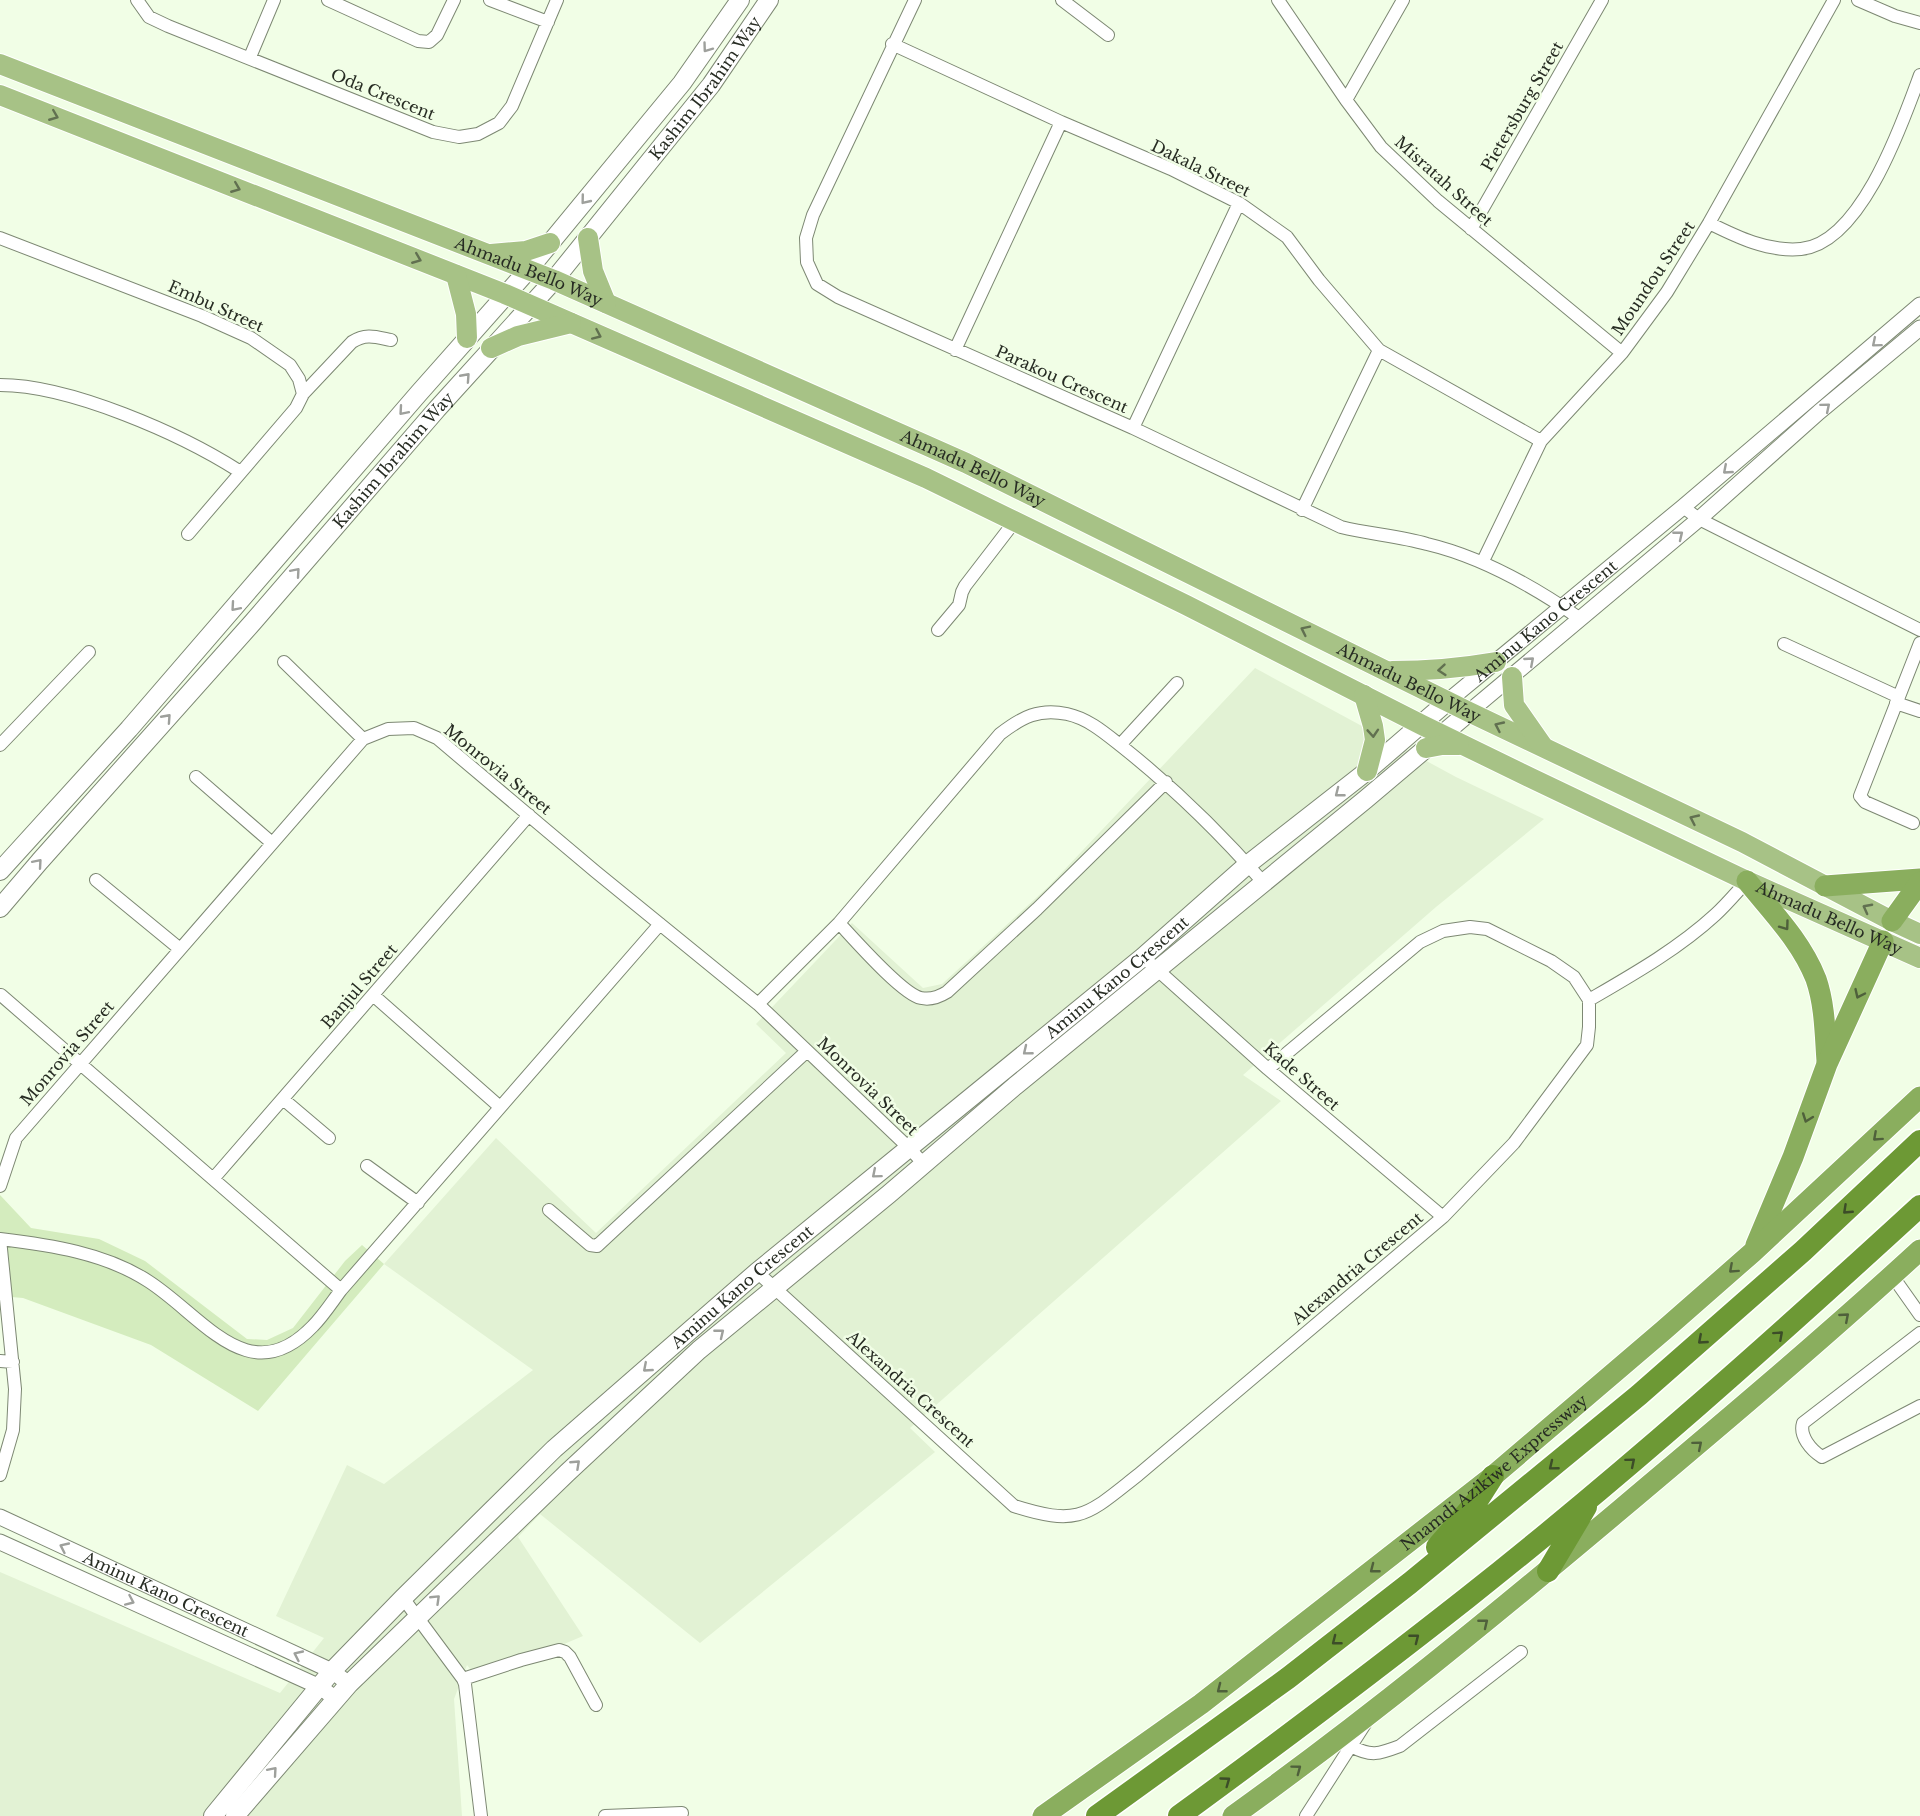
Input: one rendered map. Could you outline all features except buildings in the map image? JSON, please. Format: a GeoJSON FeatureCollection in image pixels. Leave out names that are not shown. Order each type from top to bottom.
{"type":"FeatureCollection","features":[{"type":"Feature","properties":{"kind":"highway"},"geometry":{"type":"LineString","coordinates":[[1747,881],[1781,920],[1803,952],[1816,980],[1824,1019],[1827,1064]]}},
{"type":"Feature","properties":{"kind":"highway"},"geometry":{"type":"LineString","coordinates":[[1825,886],[1920,881]]}},
{"type":"Feature","properties":{"kind":"highway"},"geometry":{"type":"LineString","coordinates":[[1892,921],[1920,881]]}},
{"type":"Feature","properties":{"kind":"highway"},"geometry":{"type":"LineString","coordinates":[[1753,1252],[1793,1157],[1827,1064],[1883,941]]}},
{"type":"Feature","properties":{"kind":"highway","name":"Nnamdi Azikiwe Expressway"},"geometry":{"type":"LineString","coordinates":[[1043,1816],[1201,1704],[1493,1476],[1753,1252],[1920,1097]]}},
{"type":"Feature","properties":{"kind":"highway","name":"Nnamdi Azikiwe Expressway"},"geometry":{"type":"LineString","coordinates":[[1097,1816],[1278,1685],[1410,1583],[1648,1388],[1803,1251],[1920,1141]]}},
{"type":"Feature","properties":{"kind":"highway"},"geometry":{"type":"LineString","coordinates":[[1179,1816],[1306,1723],[1460,1604],[1594,1494],[1759,1353],[1920,1206]]}},
{"type":"Feature","properties":{"kind":"highway"},"geometry":{"type":"LineString","coordinates":[[1233,1816],[1373,1713],[1548,1570],[1888,1284],[1920,1250]]}},
{"type":"Feature","properties":{"kind":"highway"},"geometry":{"type":"LineString","coordinates":[[1888,1284],[1920,1268]]}},
{"type":"Feature","properties":{"kind":"highway"},"geometry":{"type":"LineString","coordinates":[[1410,1583],[1416,1571],[1477,1501],[1493,1476]]}},
{"type":"Feature","properties":{"kind":"highway"},"geometry":{"type":"LineString","coordinates":[[1548,1570],[1594,1494]]}},
{"type":"Feature","properties":{"kind":"main road","name":"Kashim Ibrahim Way"},"geometry":{"type":"LineString","coordinates":[[0,871],[129,729],[528,270],[682,83],[740,0]]}},
{"type":"Feature","properties":{"kind":"main road","name":"Kashim Ibrahim Way"},"geometry":{"type":"LineString","coordinates":[[0,908],[491,348],[554,280],[711,85],[769,0]]}},
{"type":"Feature","properties":{"kind":"main road","name":"Ahmadu Bello Way"},"geometry":{"type":"LineString","coordinates":[[0,64],[554,280],[966,463],[1469,712],[1742,842],[1920,934]]}},
{"type":"Feature","properties":{"kind":"main road","name":"Ahmadu Bello Way"},"geometry":{"type":"LineString","coordinates":[[0,95],[506,294],[926,478],[1186,605],[1464,746],[1747,881],[1920,958]]}},
{"type":"Feature","properties":{"kind":"main road"},"geometry":{"type":"LineString","coordinates":[[588,238],[593,271],[606,303]]}},
{"type":"Feature","properties":{"kind":"main road"},"geometry":{"type":"LineString","coordinates":[[488,255],[526,251],[550,243]]}},
{"type":"Feature","properties":{"kind":"main road"},"geometry":{"type":"LineString","coordinates":[[456,274],[465,306],[467,338]]}},
{"type":"Feature","properties":{"kind":"main road"},"geometry":{"type":"LineString","coordinates":[[491,348],[518,336],[570,323]]}},
{"type":"Feature","properties":{"kind":"main road"},"geometry":{"type":"LineString","coordinates":[[1386,670],[1441,670],[1496,662]]}},
{"type":"Feature","properties":{"kind":"main road"},"geometry":{"type":"LineString","coordinates":[[1512,677],[1514,705],[1544,747]]}},
{"type":"Feature","properties":{"kind":"main road"},"geometry":{"type":"LineString","coordinates":[[1364,696],[1375,740],[1367,771]]}},
{"type":"Feature","properties":{"kind":"main road","name":"Aminu Kano Crescent"},"geometry":{"type":"LineString","coordinates":[[213,1816],[333,1671],[403,1598],[554,1449],[757,1272],[1143,957],[1248,865],[1367,771],[1448,701]]}},
{"type":"Feature","properties":{"kind":"main road","name":"Aminu Kano Crescent"},"geometry":{"type":"LineString","coordinates":[[235,1816],[349,1684],[690,1358],[1469,712]]}},
{"type":"Feature","properties":{"kind":"main road"},"geometry":{"type":"LineString","coordinates":[[1426,748],[1442,745],[1464,746]]}},
{"type":"Feature","properties":{"kind":"street","name":"Oda Crescent"},"geometry":{"type":"LineString","coordinates":[[137,0],[149,17],[201,41],[249,57],[433,132],[459,137],[478,134],[499,123],[512,106],[557,0]]}},
{"type":"Feature","properties":{"kind":"street"},"geometry":{"type":"LineString","coordinates":[[249,57],[274,0]]}},
{"type":"Feature","properties":{"kind":"street"},"geometry":{"type":"LineString","coordinates":[[328,0],[418,41],[429,42],[437,35],[454,0]]}},
{"type":"Feature","properties":{"kind":"street"},"geometry":{"type":"LineString","coordinates":[[490,0],[548,22]]}},
{"type":"Feature","properties":{"kind":"street","name":"Parakou Crescent"},"geometry":{"type":"LineString","coordinates":[[915,0],[813,215],[806,238],[807,262],[817,284],[838,297],[1132,428],[1341,527],[1426,543],[1483,561],[1579,618]]}},
{"type":"Feature","properties":{"kind":"street"},"geometry":{"type":"LineString","coordinates":[[1062,0],[1108,35]]}},
{"type":"Feature","properties":{"kind":"street","name":"Misratah Street"},"geometry":{"type":"LineString","coordinates":[[1278,0],[1381,147],[1438,201],[1622,353]]}},
{"type":"Feature","properties":{"kind":"street"},"geometry":{"type":"LineString","coordinates":[[1346,100],[1403,0]]}},
{"type":"Feature","properties":{"kind":"street","name":"Pietersburg Street"},"geometry":{"type":"LineString","coordinates":[[1471,229],[1602,0]]}},
{"type":"Feature","properties":{"kind":"street","name":"Moundou Street"},"geometry":{"type":"LineString","coordinates":[[1483,561],[1541,441],[1622,353],[1667,292],[1709,223],[1834,0]]}},
{"type":"Feature","properties":{"kind":"street"},"geometry":{"type":"LineString","coordinates":[[1858,0],[1920,24]]}},
{"type":"Feature","properties":{"kind":"street","name":"Dakala Street"},"geometry":{"type":"LineString","coordinates":[[892,45],[1170,169],[1239,203],[1287,237],[1378,350],[1541,441]]}},
{"type":"Feature","properties":{"kind":"street"},"geometry":{"type":"LineString","coordinates":[[1709,223],[1744,240],[1776,247],[1800,249],[1819,244],[1836,231],[1854,212],[1873,184],[1890,151],[1920,75]]}},
{"type":"Feature","properties":{"kind":"street"},"geometry":{"type":"LineString","coordinates":[[955,350],[1061,122]]}},
{"type":"Feature","properties":{"kind":"street"},"geometry":{"type":"LineString","coordinates":[[1132,428],[1239,203]]}},
{"type":"Feature","properties":{"kind":"street","name":"Embu Street"},"geometry":{"type":"LineString","coordinates":[[0,238],[202,315],[251,338],[290,365],[299,379],[303,394]]}},
{"type":"Feature","properties":{"kind":"street","name":"Aminu Kano Crescent"},"geometry":{"type":"LineString","coordinates":[[1448,701],[1683,507],[1920,305]]}},
{"type":"Feature","properties":{"kind":"street"},"geometry":{"type":"LineString","coordinates":[[1469,712],[1699,519],[1819,412],[1920,328]]}},
{"type":"Feature","properties":{"kind":"street"},"geometry":{"type":"LineString","coordinates":[[188,534],[239,471],[296,408],[303,394],[352,342],[360,336],[368,335],[391,340]]}},
{"type":"Feature","properties":{"kind":"street"},"geometry":{"type":"LineString","coordinates":[[1302,510],[1378,350]]}},
{"type":"Feature","properties":{"kind":"street"},"geometry":{"type":"LineString","coordinates":[[0,385],[46,391],[90,402],[208,453],[239,471]]}},
{"type":"Feature","properties":{"kind":"street"},"geometry":{"type":"LineString","coordinates":[[1683,507],[1699,519],[1920,630]]}},
{"type":"Feature","properties":{"kind":"street"},"geometry":{"type":"LineString","coordinates":[[938,630],[959,604],[965,586],[1015,521]]}},
{"type":"Feature","properties":{"kind":"street"},"geometry":{"type":"LineString","coordinates":[[1913,823],[1860,798],[1920,643]]}},
{"type":"Feature","properties":{"kind":"street"},"geometry":{"type":"LineString","coordinates":[[1784,644],[1920,711]]}},
{"type":"Feature","properties":{"kind":"street"},"geometry":{"type":"LineString","coordinates":[[0,745],[89,652]]}},
{"type":"Feature","properties":{"kind":"street"},"geometry":{"type":"LineString","coordinates":[[284,662],[363,739]]}},
{"type":"Feature","properties":{"kind":"street"},"geometry":{"type":"LineString","coordinates":[[1120,745],[1177,683]]}},
{"type":"Feature","properties":{"kind":"street"},"geometry":{"type":"LineString","coordinates":[[758,1004],[838,922],[1000,734],[1021,718],[1044,712],[1067,714],[1091,722],[1166,782],[1263,882]]}},
{"type":"Feature","properties":{"kind":"street","name":"Monrovia Street"},"geometry":{"type":"LineString","coordinates":[[0,1186],[16,1138],[363,739],[388,729],[414,728],[437,738],[758,1004],[924,1164]]}},
{"type":"Feature","properties":{"kind":"street"},"geometry":{"type":"LineString","coordinates":[[196,777],[272,843]]}},
{"type":"Feature","properties":{"kind":"street"},"geometry":{"type":"LineString","coordinates":[[838,922],[902,987],[922,998],[940,996],[1036,909],[1166,782]]}},
{"type":"Feature","properties":{"kind":"street","name":"Banjul Street"},"geometry":{"type":"LineString","coordinates":[[213,1179],[530,815]]}},
{"type":"Feature","properties":{"kind":"street"},"geometry":{"type":"LineString","coordinates":[[96,880],[180,949]]}},
{"type":"Feature","properties":{"kind":"street"},"geometry":{"type":"LineString","coordinates":[[1268,1069],[1420,942],[1443,931],[1470,927],[1488,929],[1551,961],[1574,976],[1588,1000],[1633,975],[1685,939],[1715,915],[1747,881]]}},
{"type":"Feature","properties":{"kind":"street"},"geometry":{"type":"LineString","coordinates":[[0,1475],[15,1419],[15,1389],[0,1239],[96,1256],[117,1264],[149,1281],[239,1349],[258,1353],[281,1350],[296,1342],[314,1326],[341,1290],[660,924]]}},
{"type":"Feature","properties":{"kind":"street","name":"Kade Street"},"geometry":{"type":"LineString","coordinates":[[1143,957],[1268,1069],[1443,1217]]}},
{"type":"Feature","properties":{"kind":"street"},"geometry":{"type":"LineString","coordinates":[[1,995],[341,1290]]}},
{"type":"Feature","properties":{"kind":"street"},"geometry":{"type":"LineString","coordinates":[[373,995],[500,1107]]}},
{"type":"Feature","properties":{"kind":"street","name":"Alexandria Crescent"},"geometry":{"type":"LineString","coordinates":[[757,1272],[1014,1506],[1044,1515],[1065,1517],[1082,1514],[1097,1507],[1138,1474],[1443,1217],[1514,1143],[1587,1045],[1588,1000]]}},
{"type":"Feature","properties":{"kind":"street"},"geometry":{"type":"LineString","coordinates":[[549,1210],[590,1245],[597,1246],[807,1051]]}},
{"type":"Feature","properties":{"kind":"street"},"geometry":{"type":"LineString","coordinates":[[283,1099],[328,1138]]}},
{"type":"Feature","properties":{"kind":"street"},"geometry":{"type":"LineString","coordinates":[[367,1166],[418,1203]]}},
{"type":"Feature","properties":{"kind":"street"},"geometry":{"type":"LineString","coordinates":[[1888,1284],[1920,1315]]}},
{"type":"Feature","properties":{"kind":"street"},"geometry":{"type":"LineString","coordinates":[[1920,1333],[1803,1423],[1801,1430],[1804,1438],[1819,1456],[1826,1456],[1920,1406]]}},
{"type":"Feature","properties":{"kind":"street"},"geometry":{"type":"LineString","coordinates":[[0,1361],[13,1362]]}},
{"type":"Feature","properties":{"kind":"street","name":"Aminu Kano Crescent"},"geometry":{"type":"LineString","coordinates":[[0,1517],[333,1671],[349,1684]]}},
{"type":"Feature","properties":{"kind":"street","name":"Aminu Kano Crescent"},"geometry":{"type":"LineString","coordinates":[[0,1542],[320,1687],[336,1699]]}},
{"type":"Feature","properties":{"kind":"street"},"geometry":{"type":"LineString","coordinates":[[403,1598],[463,1678],[467,1688],[481,1816]]}},
{"type":"Feature","properties":{"kind":"street"},"geometry":{"type":"LineString","coordinates":[[463,1678],[559,1650],[570,1657],[596,1705]]}},
{"type":"Feature","properties":{"kind":"street"},"geometry":{"type":"LineString","coordinates":[[1351,1746],[1365,1754],[1400,1746],[1521,1652]]}},
{"type":"Feature","properties":{"kind":"street"},"geometry":{"type":"LineString","coordinates":[[1306,1816],[1373,1713]]}},
{"type":"Feature","properties":{"kind":"street"},"geometry":{"type":"LineString","coordinates":[[605,1816],[682,1813]]}},
{"type":"Feature","properties":{"kind":"shaded area"},"geometry":{"type":"Polygon","coordinates":[[[1255,668],[1456,777],[1544,819],[1436,907],[1243,1075],[1281,1101],[910,1428],[935,1452],[700,1643],[540,1514],[518,1537],[583,1636],[479,1680],[467,1665],[454,1699],[462,1816],[0,1816],[0,1572],[280,1693],[324,1638],[276,1616],[347,1465],[384,1484],[533,1370],[384,1264],[496,1138],[596,1233],[786,1053],[756,1024],[852,923],[923,988],[942,984],[1049,886],[1255,668]]]}},
{"type":"Feature","properties":{"kind":"shaded area"},"geometry":{"type":"Polygon","coordinates":[[[0,1195],[31,1228],[99,1239],[145,1261],[247,1339],[267,1340],[293,1328],[345,1261],[362,1245],[384,1264],[258,1411],[151,1345],[23,1298],[0,1296],[0,1195]]]}}]}
